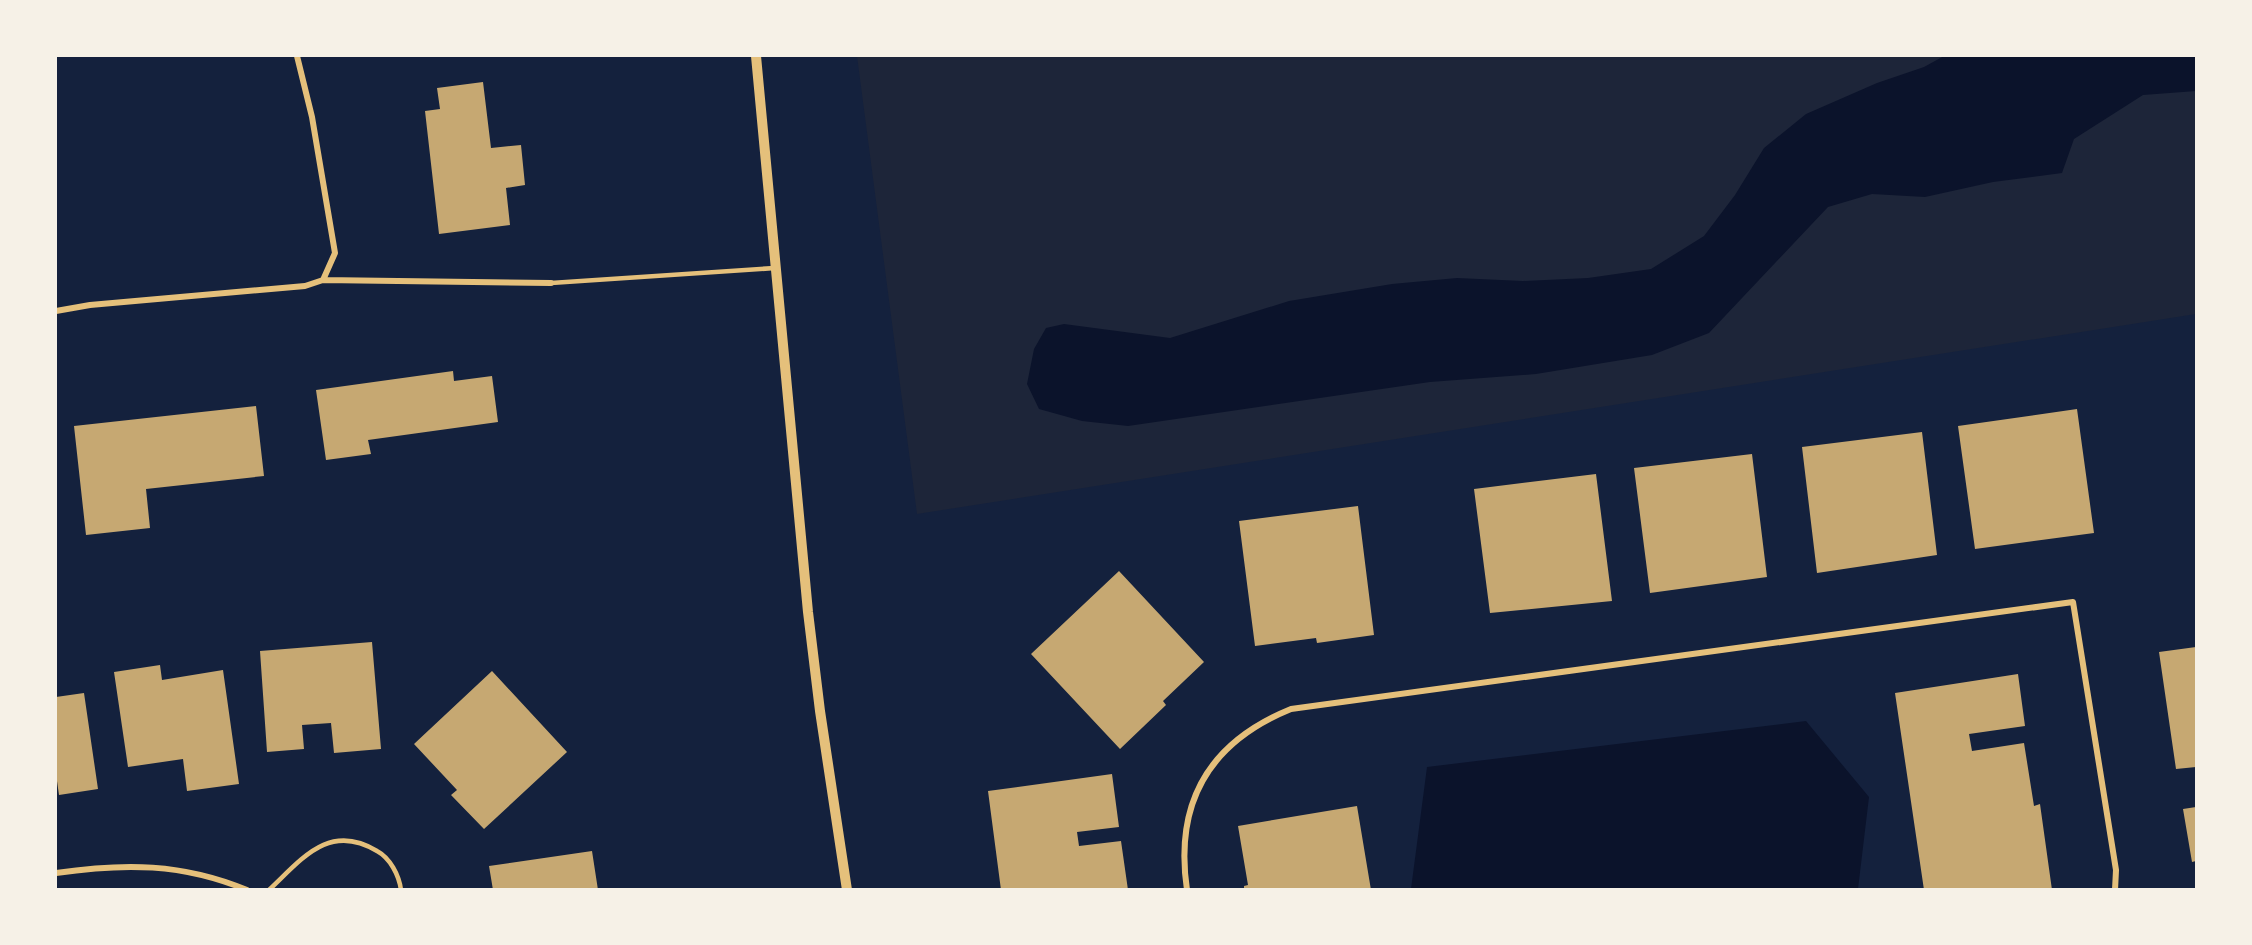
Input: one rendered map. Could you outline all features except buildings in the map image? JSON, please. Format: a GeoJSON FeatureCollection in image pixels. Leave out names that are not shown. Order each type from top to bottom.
{"type":"FeatureCollection","features":[{"type":"Feature","properties":{"kind":"street"},"geometry":{"type":"LineString","coordinates":[[297,56],[312,117],[335,253],[323,280]]}},
{"type":"Feature","properties":{"kind":"street"},"geometry":{"type":"LineString","coordinates":[[756,56],[808,612],[820,711],[847,890]]}},
{"type":"Feature","properties":{"kind":"street"},"geometry":{"type":"LineString","coordinates":[[56,310],[305,286],[323,280],[551,283]]}},
{"type":"Feature","properties":{"kind":"street"},"geometry":{"type":"LineString","coordinates":[[1188,890],[1184,851],[1186,824],[1194,798],[1207,773],[1223,752],[1244,734],[1266,719],[1292,709],[2073,602],[2116,870],[2115,890]]}},
{"type":"Feature","properties":{"kind":"street"},"geometry":{"type":"LineString","coordinates":[[56,873],[91,868],[138,866],[170,868],[202,874],[248,890]]}},
{"type":"Feature","properties":{"kind":"lane"},"geometry":{"type":"LineString","coordinates":[[551,283],[775,268]]}},
{"type":"Feature","properties":{"kind":"lane"},"geometry":{"type":"LineString","coordinates":[[269,890],[310,851],[327,842],[346,840],[364,843],[381,853],[393,867],[401,890]]}},
{"type":"Feature","properties":{"kind":"shaded area"},"geometry":{"type":"Polygon","coordinates":[[[857,56],[2196,56],[2196,314],[917,514],[857,56]]]}},
{"type":"Feature","properties":{"kind":"shaded area"},"geometry":{"type":"Polygon","coordinates":[[[1944,56],[2196,56],[2196,91],[2143,95],[2074,139],[2062,173],[1993,182],[1925,197],[1872,194],[1828,207],[1709,333],[1652,355],[1536,374],[1430,382],[1128,426],[1082,421],[1039,409],[1027,384],[1034,349],[1046,328],[1064,324],[1170,338],[1289,301],[1392,284],[1457,278],[1523,281],[1588,278],[1651,269],[1704,236],[1735,195],[1764,148],[1806,114],[1877,83],[1924,67],[1944,56]]]}},
{"type":"Feature","properties":{"kind":"shaded area"},"geometry":{"type":"Polygon","coordinates":[[[1806,721],[1869,797],[1858,889],[1411,889],[1427,767],[1806,721]]]}}]}
